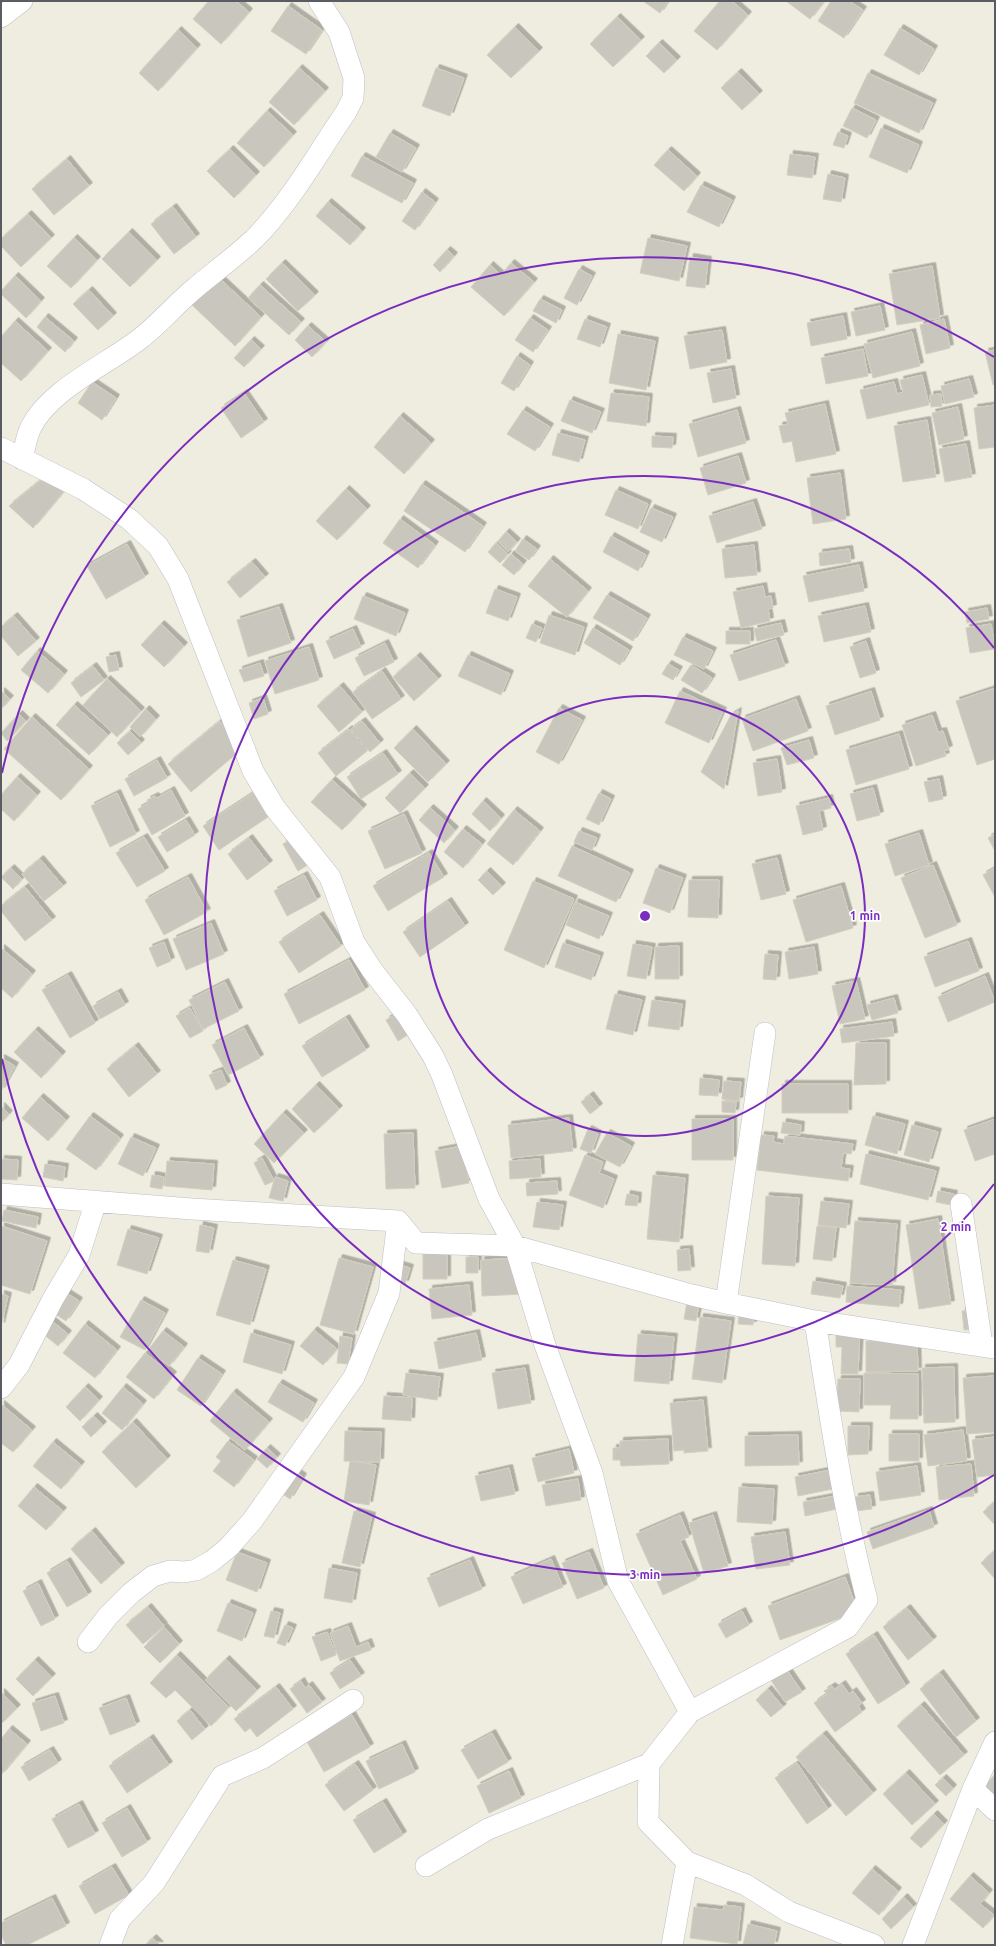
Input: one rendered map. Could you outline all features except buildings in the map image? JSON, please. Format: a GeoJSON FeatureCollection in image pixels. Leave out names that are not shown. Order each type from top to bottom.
{"type":"FeatureCollection","features":[{"type":"Feature","properties":{"kind":"street"},"geometry":{"type":"LineString","coordinates":[[1,17],[22,1]]}},
{"type":"Feature","properties":{"kind":"street"},"geometry":{"type":"LineString","coordinates":[[22,459],[26,438],[32,425],[47,406],[85,375],[141,338],[193,289],[231,261],[255,238],[276,214],[346,112],[353,98],[354,78],[339,32],[319,1]]}},
{"type":"Feature","properties":{"kind":"street"},"geometry":{"type":"LineString","coordinates":[[1,448],[83,489],[129,519],[158,546],[178,578],[252,770],[274,808],[330,877],[354,942],[372,970],[407,1014],[433,1056],[442,1075],[489,1199],[515,1246],[545,1345],[592,1473],[618,1581],[690,1712]]}},
{"type":"Feature","properties":{"kind":"street"},"geometry":{"type":"LineString","coordinates":[[726,1303],[765,1033]]}},
{"type":"Feature","properties":{"kind":"street"},"geometry":{"type":"LineString","coordinates":[[1,1194],[192,1209],[398,1221],[416,1243],[515,1246],[726,1303],[815,1321],[989,1347],[962,1204]]}},
{"type":"Feature","properties":{"kind":"street"},"geometry":{"type":"LineString","coordinates":[[1,1388],[19,1365],[79,1255],[96,1201]]}},
{"type":"Feature","properties":{"kind":"street"},"geometry":{"type":"LineString","coordinates":[[88,1642],[131,1593],[153,1576],[170,1571],[184,1572],[196,1570],[212,1561],[229,1547],[252,1521],[354,1377],[389,1293],[398,1221]]}},
{"type":"Feature","properties":{"kind":"street"},"geometry":{"type":"LineString","coordinates":[[426,1866],[488,1829],[649,1764],[690,1712],[848,1627],[867,1600],[854,1548],[835,1448],[815,1321]]}},
{"type":"Feature","properties":{"kind":"street"},"geometry":{"type":"LineString","coordinates":[[110,1945],[120,1919],[154,1883],[222,1776],[263,1758],[353,1700]]}},
{"type":"Feature","properties":{"kind":"street"},"geometry":{"type":"LineString","coordinates":[[913,1945],[973,1789],[995,1742]]}},
{"type":"Feature","properties":{"kind":"street"},"geometry":{"type":"LineString","coordinates":[[649,1764],[648,1822],[687,1862],[746,1885],[789,1912],[874,1945]]}},
{"type":"Feature","properties":{"kind":"street"},"geometry":{"type":"LineString","coordinates":[[973,1789],[995,1810]]}},
{"type":"Feature","properties":{"kind":"street"},"geometry":{"type":"LineString","coordinates":[[672,1945],[687,1862]]}}]}
